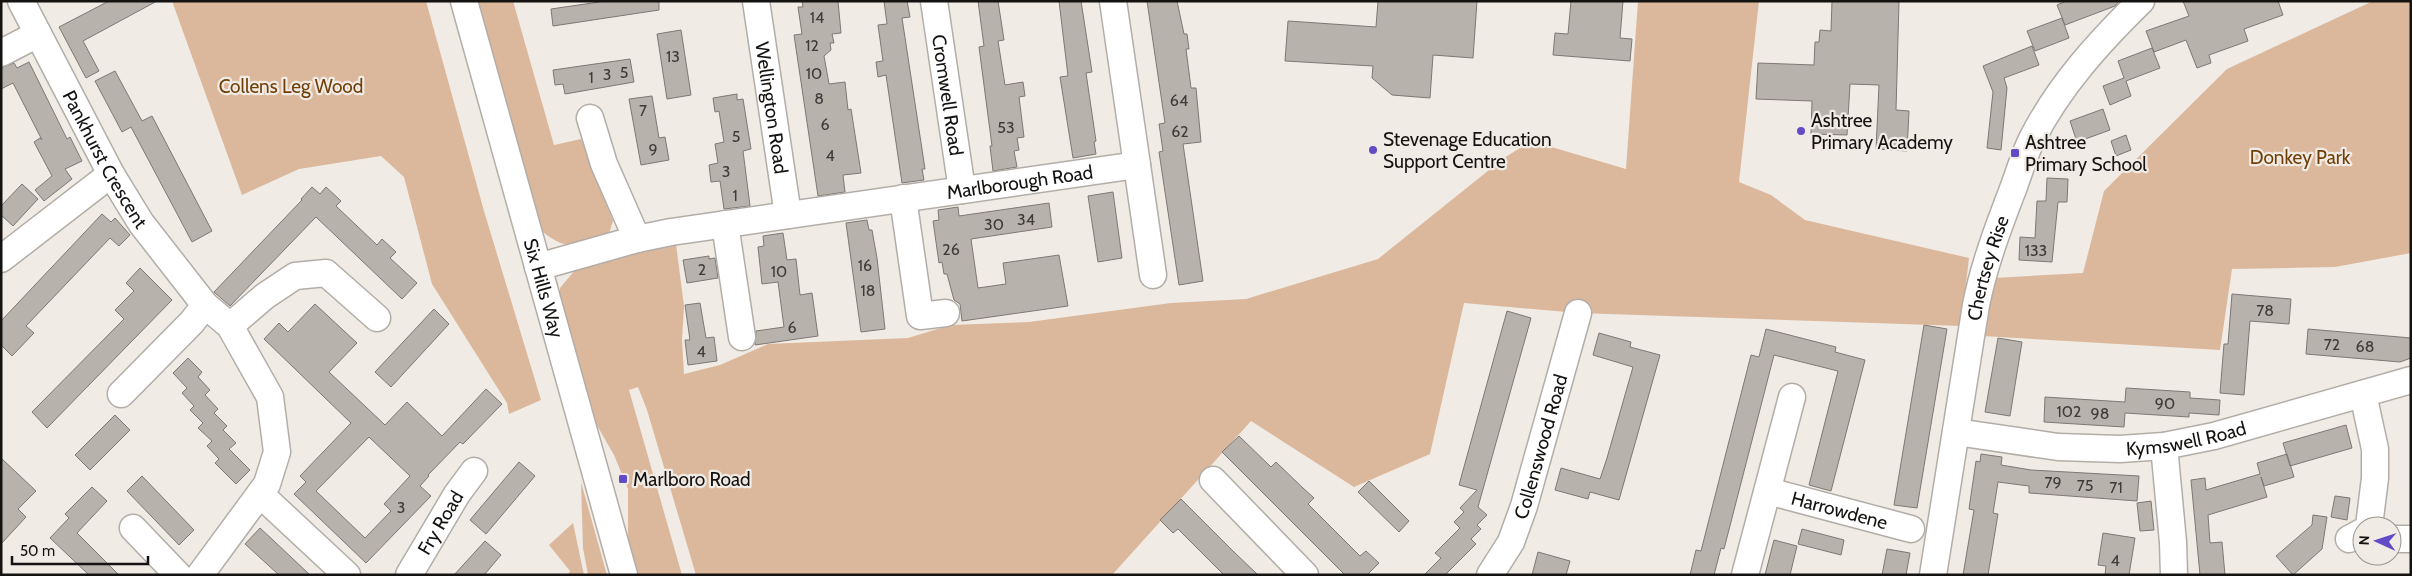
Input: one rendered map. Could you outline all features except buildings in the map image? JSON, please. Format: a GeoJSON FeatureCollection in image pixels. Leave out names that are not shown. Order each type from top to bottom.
{"type":"FeatureCollection","features":[{"type":"Feature","properties":{"kind":"street","name":"Pankhurst Crescent"},"geometry":{"type":"LineString","coordinates":[[21,1],[110,174],[141,223],[205,305],[230,326],[270,397],[277,452],[267,484],[200,575]]}},
{"type":"Feature","properties":{"kind":"street","name":"Six Hills Way"},"geometry":{"type":"LineString","coordinates":[[464,1],[624,575]]}},
{"type":"Feature","properties":{"kind":"street","name":"Wellington Road"},"geometry":{"type":"LineString","coordinates":[[756,1],[788,215]]}},
{"type":"Feature","properties":{"kind":"street","name":"Cromwell Road"},"geometry":{"type":"LineString","coordinates":[[934,1],[962,190]]}},
{"type":"Feature","properties":{"kind":"street"},"geometry":{"type":"LineString","coordinates":[[1113,1],[1153,275]]}},
{"type":"Feature","properties":{"kind":"street","name":"Chertsey Rise"},"geometry":{"type":"LineString","coordinates":[[1932,575],[1976,305],[1985,265],[2032,140],[2057,98],[2086,59],[2141,1]]}},
{"type":"Feature","properties":{"kind":"street"},"geometry":{"type":"LineString","coordinates":[[1,53],[38,34]]}},
{"type":"Feature","properties":{"kind":"street"},"geometry":{"type":"LineString","coordinates":[[590,118],[604,164],[637,239]]}},
{"type":"Feature","properties":{"kind":"street","name":"Marlborough Road"},"geometry":{"type":"LineString","coordinates":[[538,266],[637,239],[725,224],[1137,165]]}},
{"type":"Feature","properties":{"kind":"street"},"geometry":{"type":"LineString","coordinates":[[1,259],[110,174]]}},
{"type":"Feature","properties":{"kind":"street"},"geometry":{"type":"LineString","coordinates":[[903,198],[920,316],[946,313]]}},
{"type":"Feature","properties":{"kind":"street"},"geometry":{"type":"LineString","coordinates":[[725,224],[742,337]]}},
{"type":"Feature","properties":{"kind":"street"},"geometry":{"type":"LineString","coordinates":[[230,326],[265,296],[295,276],[326,273],[378,318]]}},
{"type":"Feature","properties":{"kind":"street"},"geometry":{"type":"LineString","coordinates":[[121,394],[192,322],[205,305]]}},
{"type":"Feature","properties":{"kind":"street","name":"Collenswood Road"},"geometry":{"type":"LineString","coordinates":[[1490,575],[1511,542],[1524,506],[1578,313]]}},
{"type":"Feature","properties":{"kind":"street","name":"Kymswell Road"},"geometry":{"type":"LineString","coordinates":[[1956,432],[2058,447],[2120,449],[2164,446],[2214,436],[2411,380]]}},
{"type":"Feature","properties":{"kind":"street"},"geometry":{"type":"LineString","coordinates":[[2363,394],[2375,449],[2375,478],[2364,516]]}},
{"type":"Feature","properties":{"kind":"street","name":"Harrowdene"},"geometry":{"type":"LineString","coordinates":[[1745,575],[1792,397]]}},
{"type":"Feature","properties":{"kind":"street"},"geometry":{"type":"LineString","coordinates":[[2164,446],[2173,542],[2174,575]]}},
{"type":"Feature","properties":{"kind":"street","name":"Fry Road"},"geometry":{"type":"LineString","coordinates":[[409,575],[457,494],[474,472]]}},
{"type":"Feature","properties":{"kind":"street"},"geometry":{"type":"LineString","coordinates":[[1213,480],[1305,575]]}},
{"type":"Feature","properties":{"kind":"street","name":"Harrowdene"},"geometry":{"type":"LineString","coordinates":[[1768,491],[1911,529]]}},
{"type":"Feature","properties":{"kind":"street"},"geometry":{"type":"LineString","coordinates":[[260,494],[347,575]]}},
{"type":"Feature","properties":{"kind":"street"},"geometry":{"type":"LineString","coordinates":[[133,528],[178,575]]}},
{"type":"Feature","properties":{"kind":"green space","name":"Collens Leg Wood"},"geometry":{"type":"Polygon","coordinates":[[[172,1],[426,1],[484,211],[541,400],[509,414],[507,403],[432,284],[404,177],[381,156],[299,169],[242,195],[172,1]]]}},
{"type":"Feature","properties":{"kind":"green space"},"geometry":{"type":"Polygon","coordinates":[[[474,1],[513,1],[554,145],[581,139],[613,221],[608,237],[582,244],[567,245],[552,239],[543,232],[474,1]]]}},
{"type":"Feature","properties":{"kind":"green space"},"geometry":{"type":"Polygon","coordinates":[[[1638,1],[1759,1],[1739,182],[1771,195],[1805,220],[1969,258],[1961,326],[1578,313],[1464,303],[1430,454],[1354,487],[1251,421],[1112,575],[696,575],[647,410],[638,387],[629,390],[682,575],[635,575],[628,547],[628,489],[614,455],[591,415],[559,304],[560,288],[575,270],[647,247],[676,244],[684,306],[682,340],[684,374],[720,365],[768,344],[908,338],[951,325],[1029,322],[1171,303],[1246,299],[1378,259],[1504,158],[1531,141],[1626,169],[1638,1]]]}},
{"type":"Feature","properties":{"kind":"green space","name":"Donkey Park"},"geometry":{"type":"Polygon","coordinates":[[[2373,1],[2411,1],[2411,253],[2335,267],[2232,269],[2220,350],[1983,336],[1994,278],[2083,273],[2104,191],[2227,69],[2373,1]]]}},
{"type":"Feature","properties":{"kind":"green space"},"geometry":{"type":"Polygon","coordinates":[[[581,482],[607,575],[588,575],[583,548],[581,482]]]}},
{"type":"Feature","properties":{"kind":"green space"},"geometry":{"type":"Polygon","coordinates":[[[573,523],[584,575],[568,575],[570,571],[549,545],[573,523]]]}},
{"type":"Feature","properties":{"kind":"place","name":"Ashtree Primary Academy"},"geometry":{"type":"Point","coordinates":[1801,131]}},
{"type":"Feature","properties":{"kind":"place","name":"Stevenage Education Support Centre"},"geometry":{"type":"Point","coordinates":[1373,150]}},
{"type":"Feature","properties":{"kind":"place","name":"Ashtree Primary School"},"geometry":{"type":"Point","coordinates":[2015,153]}},
{"type":"Feature","properties":{"kind":"place","name":"Marlboro Road"},"geometry":{"type":"Point","coordinates":[623,479]}}]}
